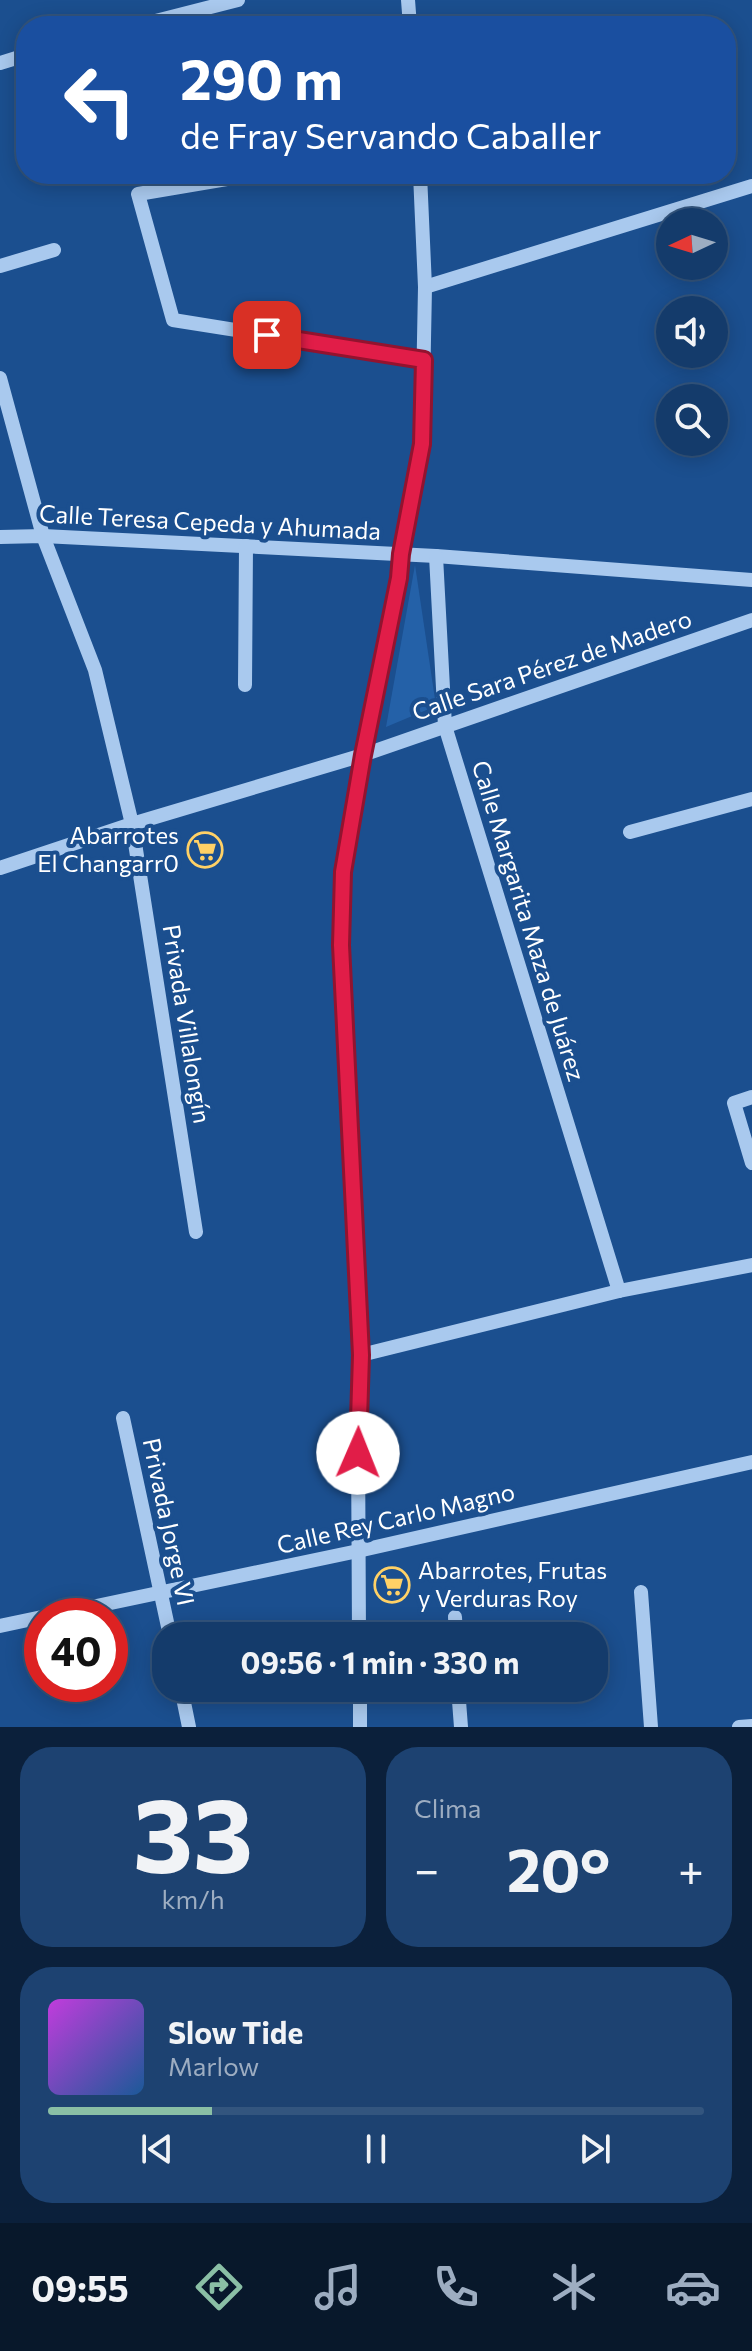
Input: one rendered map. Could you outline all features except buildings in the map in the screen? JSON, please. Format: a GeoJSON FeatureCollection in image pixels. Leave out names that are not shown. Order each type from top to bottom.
{"type":"FeatureCollection","features":[{"type":"Feature","properties":{"kind":"street"},"geometry":{"type":"LineString","coordinates":[[175,16],[238,0]]}},
{"type":"Feature","properties":{"kind":"street"},"geometry":{"type":"LineString","coordinates":[[198,184],[138,194],[173,320],[424,360]]}},
{"type":"Feature","properties":{"kind":"street"},"geometry":{"type":"LineString","coordinates":[[359,1622],[361,1355],[341,945],[343,872],[422,444],[425,287],[420,184]]}},
{"type":"Feature","properties":{"kind":"street"},"geometry":{"type":"LineString","coordinates":[[425,287],[752,186]]}},
{"type":"Feature","properties":{"kind":"street"},"geometry":{"type":"LineString","coordinates":[[0,266],[54,250]]}},
{"type":"Feature","properties":{"kind":"street","name":"Privada Villalongín"},"geometry":{"type":"LineString","coordinates":[[0,378],[43,536],[95,670],[132,824],[196,1232]]}},
{"type":"Feature","properties":{"kind":"street","name":"Calle Teresa Cepeda y Ahumada"},"geometry":{"type":"LineString","coordinates":[[0,537],[43,536],[436,556],[752,580]]}},
{"type":"Feature","properties":{"kind":"street"},"geometry":{"type":"LineString","coordinates":[[245,685],[246,546]]}},
{"type":"Feature","properties":{"kind":"street","name":"Calle Margarita Maza de Juárez"},"geometry":{"type":"LineString","coordinates":[[436,556],[445,726],[619,1291]]}},
{"type":"Feature","properties":{"kind":"street","name":"Calle Sara Pérez de Madero"},"geometry":{"type":"LineString","coordinates":[[0,868],[132,824],[363,755],[752,620]]}},
{"type":"Feature","properties":{"kind":"street"},"geometry":{"type":"LineString","coordinates":[[630,832],[752,799]]}},
{"type":"Feature","properties":{"kind":"street"},"geometry":{"type":"LineString","coordinates":[[752,1097],[734,1103],[752,1163]]}},
{"type":"Feature","properties":{"kind":"street"},"geometry":{"type":"LineString","coordinates":[[361,1355],[619,1291],[752,1265]]}},
{"type":"Feature","properties":{"kind":"street","name":"Privada Jorge VI"},"geometry":{"type":"LineString","coordinates":[[123,1418],[167,1622]]}},
{"type":"Feature","properties":{"kind":"street","name":"Calle Rey Carlo Magno"},"geometry":{"type":"LineString","coordinates":[[128,1600],[752,1462]]}},
{"type":"Feature","properties":{"kind":"street"},"geometry":{"type":"LineString","coordinates":[[641,1592],[651,1727]]}},
{"type":"Feature","properties":{"kind":"street"},"geometry":{"type":"LineString","coordinates":[[455,1617],[455,1622]]}},
{"type":"Feature","properties":{"kind":"street"},"geometry":{"type":"LineString","coordinates":[[0,1626],[24,1621]]}},
{"type":"Feature","properties":{"kind":"street"},"geometry":{"type":"LineString","coordinates":[[184,1702],[189,1727]]}},
{"type":"Feature","properties":{"kind":"street"},"geometry":{"type":"LineString","coordinates":[[360,1702],[360,1727]]}},
{"type":"Feature","properties":{"kind":"street"},"geometry":{"type":"LineString","coordinates":[[459,1702],[461,1727]]}},
{"type":"Feature","properties":{"kind":"street"},"geometry":{"type":"LineString","coordinates":[[739,1727],[752,1726]]}},
{"type":"Feature","properties":{"kind":"shaded area"},"geometry":{"type":"Polygon","coordinates":[[[415,565],[436,706],[386,727],[415,565]]]}},
{"type":"Feature","properties":{"kind":"place","name":"Abarrotes El Changarr0"},"geometry":{"type":"Point","coordinates":[205,850]}},
{"type":"Feature","properties":{"kind":"place","name":"Abarrotes, Frutas y Verduras Roy"},"geometry":{"type":"Point","coordinates":[392,1585]}},
{"type":"Feature","properties":{"kind":"route"},"geometry":{"type":"LineString","coordinates":[[267,335],[424,360],[422,444],[343,872],[341,945],[361,1355],[358,1453]]}}]}
